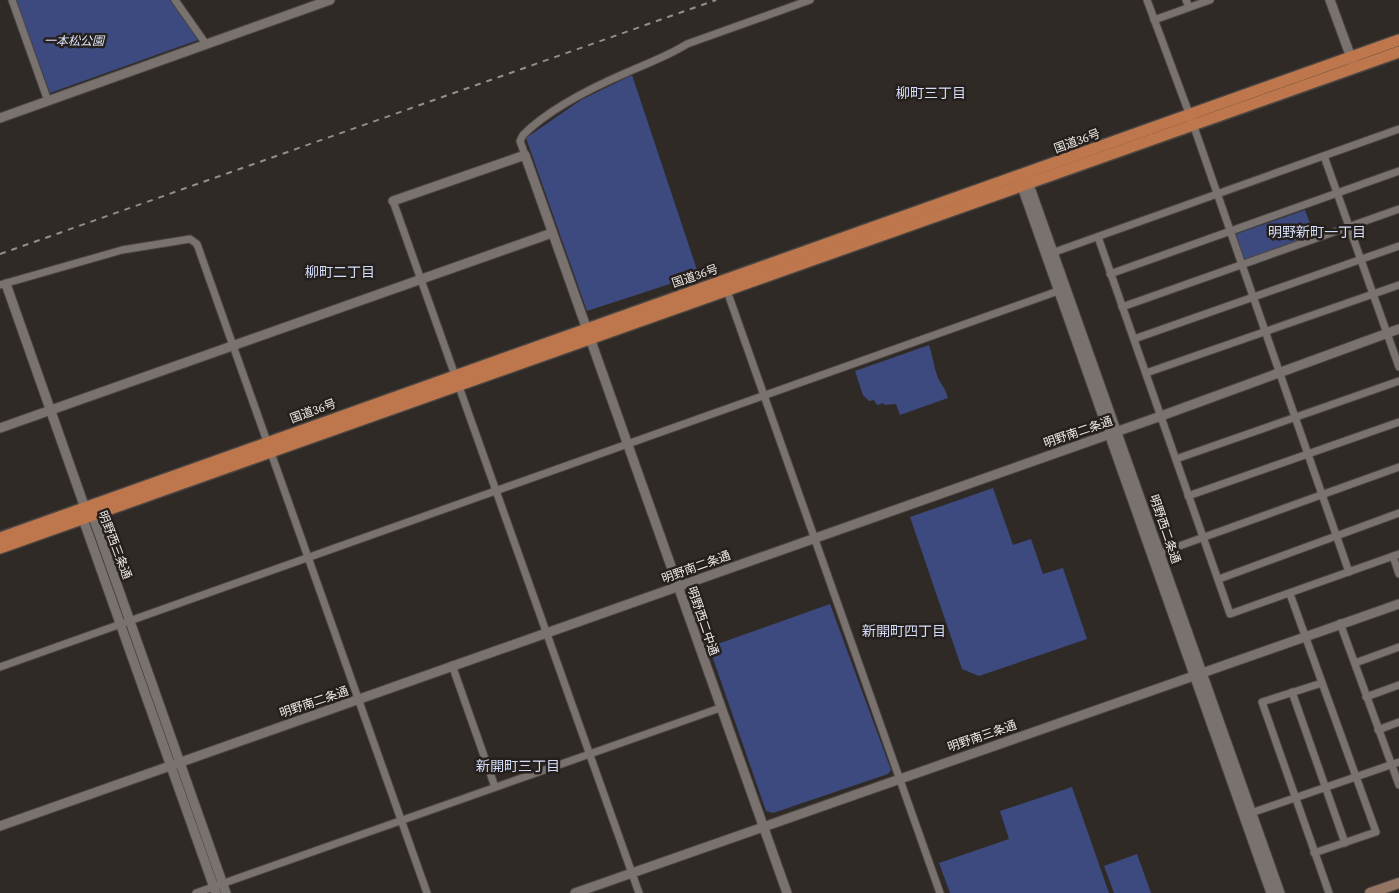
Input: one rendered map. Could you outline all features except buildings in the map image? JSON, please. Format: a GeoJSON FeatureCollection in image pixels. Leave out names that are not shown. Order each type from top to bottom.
{"type":"FeatureCollection","features":[{"type":"Feature","properties":{"kind":"highway","name":"国道36号"},"geometry":{"type":"LineString","coordinates":[[0,548],[269,447],[1190,120],[1350,56],[1399,40]]}},
{"type":"Feature","properties":{"kind":"highway","name":"国道36号"},"geometry":{"type":"LineString","coordinates":[[1190,120],[1355,68],[1399,52]]}},
{"type":"Feature","properties":{"kind":"highway","name":"国道36号"},"geometry":{"type":"LineString","coordinates":[[0,538],[87,514]]}},
{"type":"Feature","properties":{"kind":"main road"},"geometry":{"type":"LineString","coordinates":[[1370,893],[1399,883]]}},
{"type":"Feature","properties":{"kind":"street"},"geometry":{"type":"LineString","coordinates":[[12,0],[48,101]]}},
{"type":"Feature","properties":{"kind":"street"},"geometry":{"type":"LineString","coordinates":[[175,0],[206,44]]}},
{"type":"Feature","properties":{"kind":"street"},"geometry":{"type":"LineString","coordinates":[[0,118],[330,0]]}},
{"type":"Feature","properties":{"kind":"street"},"geometry":{"type":"LineString","coordinates":[[639,893],[393,201],[525,155],[520,141],[523,135],[576,97],[610,79],[670,55],[687,44],[810,0]]}},
{"type":"Feature","properties":{"kind":"street"},"geometry":{"type":"LineString","coordinates":[[1147,0],[1349,572]]}},
{"type":"Feature","properties":{"kind":"street"},"geometry":{"type":"LineString","coordinates":[[1154,20],[1188,4],[1210,0]]}},
{"type":"Feature","properties":{"kind":"street"},"geometry":{"type":"LineString","coordinates":[[1330,0],[1355,68]]}},
{"type":"Feature","properties":{"kind":"street"},"geometry":{"type":"LineString","coordinates":[[1050,254],[1217,196],[1399,129]]}},
{"type":"Feature","properties":{"kind":"street","name":"明野西二中通"},"geometry":{"type":"LineString","coordinates":[[525,155],[787,893]]}},
{"type":"Feature","properties":{"kind":"street"},"geometry":{"type":"LineString","coordinates":[[1324,156],[1399,367]]}},
{"type":"Feature","properties":{"kind":"street"},"geometry":{"type":"LineString","coordinates":[[1110,274],[1399,171]]}},
{"type":"Feature","properties":{"kind":"street","name":"明野西二条通"},"geometry":{"type":"LineString","coordinates":[[1023,180],[1248,815],[1280,893]]}},
{"type":"Feature","properties":{"kind":"street"},"geometry":{"type":"LineString","coordinates":[[1122,307],[1399,209]]}},
{"type":"Feature","properties":{"kind":"street"},"geometry":{"type":"LineString","coordinates":[[0,428],[420,278],[552,233]]}},
{"type":"Feature","properties":{"kind":"street"},"geometry":{"type":"LineString","coordinates":[[1098,237],[1230,614],[1396,555],[1399,574]]}},
{"type":"Feature","properties":{"kind":"street"},"geometry":{"type":"LineString","coordinates":[[3,284],[122,250],[190,239],[197,244],[306,557],[427,893]]}},
{"type":"Feature","properties":{"kind":"street"},"geometry":{"type":"LineString","coordinates":[[1134,339],[1399,246]]}},
{"type":"Feature","properties":{"kind":"street","name":"明野西三条通"},"geometry":{"type":"LineString","coordinates":[[3,284],[50,410],[218,888],[226,893]]}},
{"type":"Feature","properties":{"kind":"street"},"geometry":{"type":"LineString","coordinates":[[1146,373],[1399,284]]}},
{"type":"Feature","properties":{"kind":"street"},"geometry":{"type":"LineString","coordinates":[[725,286],[940,893]]}},
{"type":"Feature","properties":{"kind":"street"},"geometry":{"type":"LineString","coordinates":[[0,667],[1063,289]]}},
{"type":"Feature","properties":{"kind":"street","name":"明野南二条通"},"geometry":{"type":"LineString","coordinates":[[0,826],[1114,433],[1399,329]]}},
{"type":"Feature","properties":{"kind":"street"},"geometry":{"type":"LineString","coordinates":[[1176,459],[1399,381]]}},
{"type":"Feature","properties":{"kind":"street"},"geometry":{"type":"LineString","coordinates":[[1188,496],[1399,422]]}},
{"type":"Feature","properties":{"kind":"street"},"geometry":{"type":"LineString","coordinates":[[1156,554],[1399,467]]}},
{"type":"Feature","properties":{"kind":"street"},"geometry":{"type":"LineString","coordinates":[[1219,579],[1399,513]]}},
{"type":"Feature","properties":{"kind":"street"},"geometry":{"type":"LineString","coordinates":[[1290,594],[1376,832],[1314,853]]}},
{"type":"Feature","properties":{"kind":"street","name":"明野南三条通"},"geometry":{"type":"LineString","coordinates":[[575,893],[1399,604]]}},
{"type":"Feature","properties":{"kind":"street"},"geometry":{"type":"LineString","coordinates":[[1340,624],[1378,730],[1395,763],[1399,785]]}},
{"type":"Feature","properties":{"kind":"street"},"geometry":{"type":"LineString","coordinates":[[1355,663],[1399,647]]}},
{"type":"Feature","properties":{"kind":"street"},"geometry":{"type":"LineString","coordinates":[[452,665],[495,787]]}},
{"type":"Feature","properties":{"kind":"street"},"geometry":{"type":"LineString","coordinates":[[1322,683],[1262,702],[1329,893]]}},
{"type":"Feature","properties":{"kind":"street"},"geometry":{"type":"LineString","coordinates":[[1366,697],[1399,685]]}},
{"type":"Feature","properties":{"kind":"street"},"geometry":{"type":"LineString","coordinates":[[1292,692],[1324,788],[1345,843]]}},
{"type":"Feature","properties":{"kind":"street"},"geometry":{"type":"LineString","coordinates":[[196,893],[218,888],[401,820],[720,708]]}},
{"type":"Feature","properties":{"kind":"street"},"geometry":{"type":"LineString","coordinates":[[1378,730],[1399,722]]}},
{"type":"Feature","properties":{"kind":"street"},"geometry":{"type":"LineString","coordinates":[[1248,815],[1395,763]]}},
{"type":"Feature","properties":{"kind":"street","name":"明野西二条通"},"geometry":{"type":"LineString","coordinates":[[1248,815],[1271,893]]}},
{"type":"Feature","properties":{"kind":"green space","name":"一本松公園"},"geometry":{"type":"Polygon","coordinates":[[[16,0],[170,0],[198,40],[50,93],[16,0]]]}},
{"type":"Feature","properties":{"kind":"green space"},"geometry":{"type":"Polygon","coordinates":[[[632,75],[697,270],[679,281],[587,311],[526,138],[581,100],[632,75]]]}},
{"type":"Feature","properties":{"kind":"green space"},"geometry":{"type":"Polygon","coordinates":[[[1305,210],[1314,234],[1313,237],[1247,259],[1244,258],[1236,234],[1305,210]]]}},
{"type":"Feature","properties":{"kind":"green space"},"geometry":{"type":"Polygon","coordinates":[[[929,345],[937,376],[948,398],[900,415],[896,404],[884,405],[884,403],[877,405],[874,400],[869,401],[863,395],[855,371],[929,345]]]}},
{"type":"Feature","properties":{"kind":"green space"},"geometry":{"type":"Polygon","coordinates":[[[993,488],[1013,545],[1031,539],[1043,574],[1063,568],[1087,639],[979,676],[962,669],[910,517],[993,488]]]}},
{"type":"Feature","properties":{"kind":"green space"},"geometry":{"type":"Polygon","coordinates":[[[830,604],[891,770],[888,774],[773,813],[766,811],[709,647],[830,604]]]}},
{"type":"Feature","properties":{"kind":"green space"},"geometry":{"type":"Polygon","coordinates":[[[1072,787],[1109,893],[950,893],[939,863],[1009,839],[1000,811],[1072,787]]]}},
{"type":"Feature","properties":{"kind":"green space"},"geometry":{"type":"Polygon","coordinates":[[[1137,854],[1151,893],[1114,893],[1104,866],[1137,854]]]}},
{"type":"Feature","properties":{"kind":"railway"},"geometry":{"type":"LineString","coordinates":[[0,254],[716,0]]}},
{"type":"Feature","properties":{"kind":"district","name":"柳町三丁目"},"geometry":{"type":"Point","coordinates":[931,93]}},
{"type":"Feature","properties":{"kind":"district","name":"明野新町一丁目"},"geometry":{"type":"Point","coordinates":[1317,232]}},
{"type":"Feature","properties":{"kind":"district","name":"柳町二丁目"},"geometry":{"type":"Point","coordinates":[340,272]}},
{"type":"Feature","properties":{"kind":"district","name":"新開町四丁目"},"geometry":{"type":"Point","coordinates":[904,631]}},
{"type":"Feature","properties":{"kind":"district","name":"新開町三丁目"},"geometry":{"type":"Point","coordinates":[518,766]}}]}
